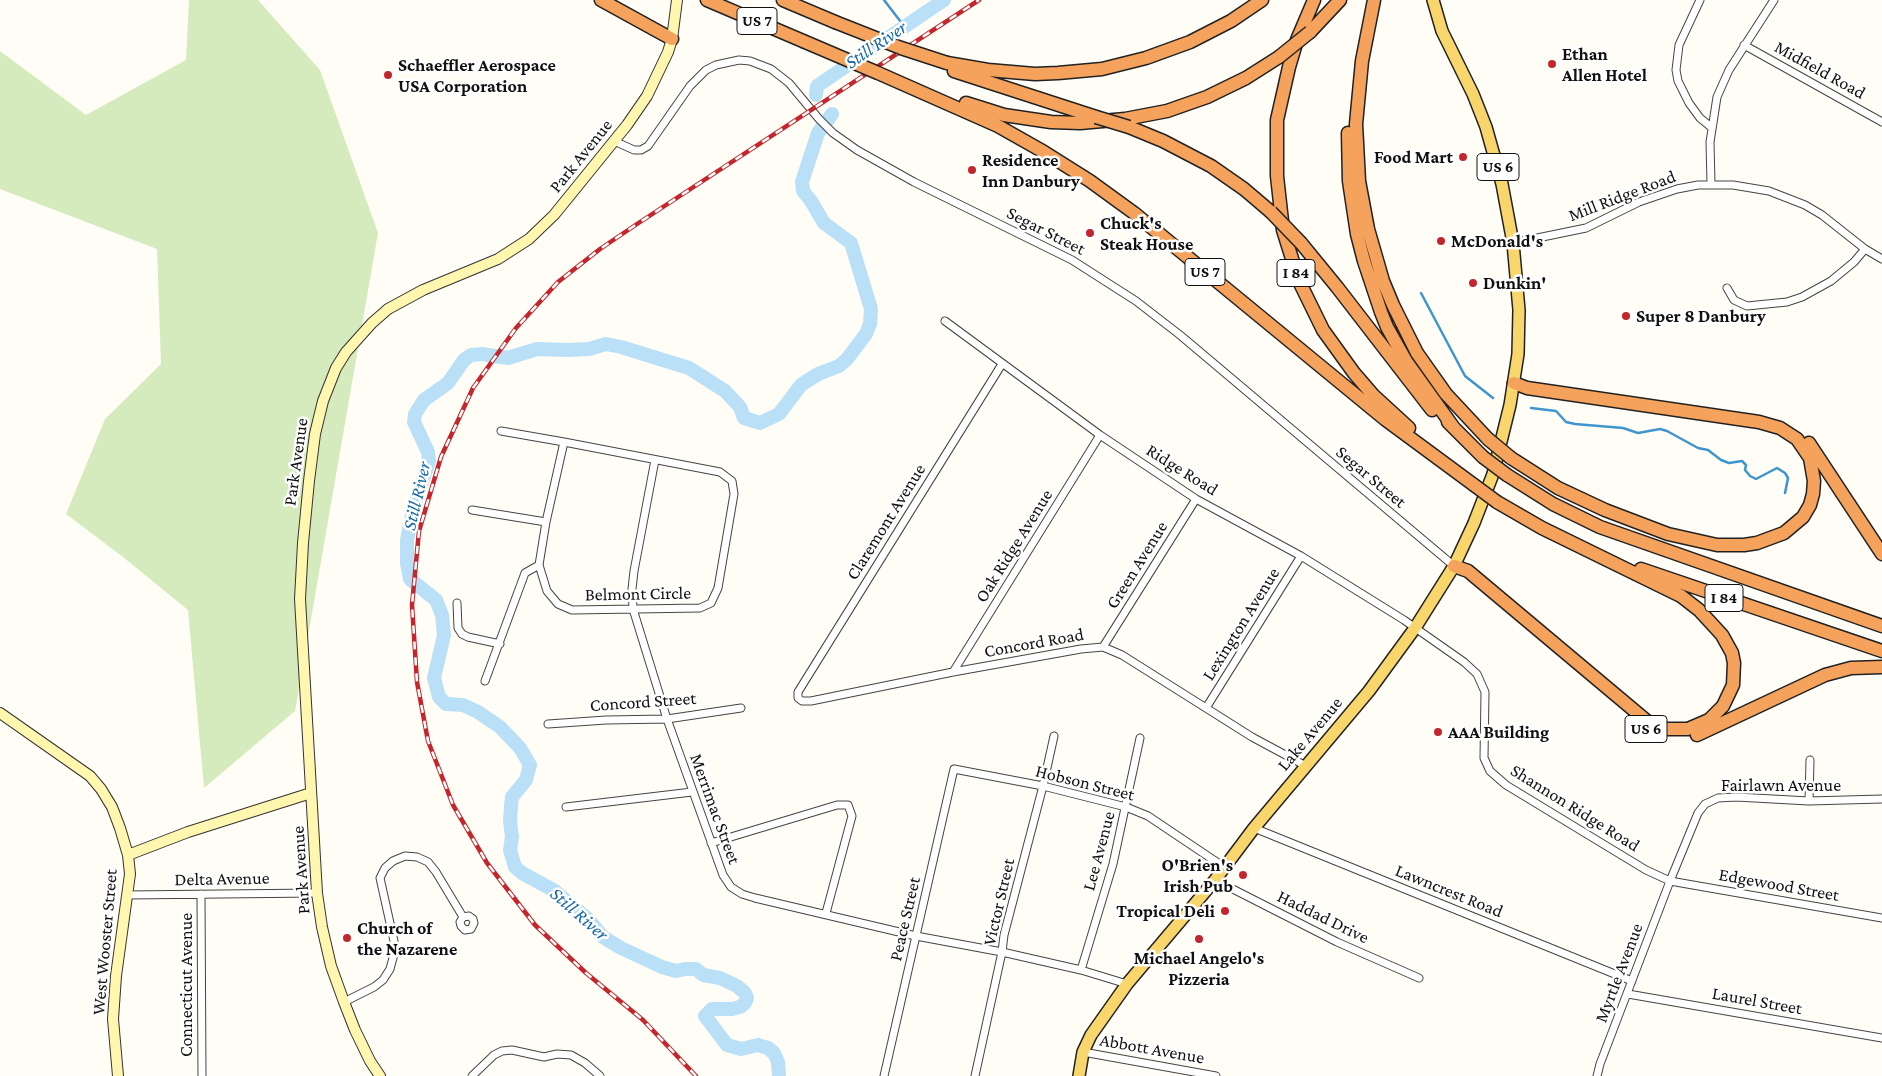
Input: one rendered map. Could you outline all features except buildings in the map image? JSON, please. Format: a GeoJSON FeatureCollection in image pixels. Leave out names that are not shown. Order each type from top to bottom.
{"type":"FeatureCollection","features":[{"type":"Feature","properties":{"kind":"highway"},"geometry":{"type":"LineString","coordinates":[[600,0],[672,39]]}},
{"type":"Feature","properties":{"kind":"highway","name":"US 7"},"geometry":{"type":"LineString","coordinates":[[783,0],[944,65]]}},
{"type":"Feature","properties":{"kind":"highway"},"geometry":{"type":"LineString","coordinates":[[944,65],[1036,74],[1102,69],[1146,58],[1190,42],[1231,21],[1262,0]]}},
{"type":"Feature","properties":{"kind":"highway","name":"I 84"},"geometry":{"type":"LineString","coordinates":[[1314,0],[1297,40],[1277,120],[1276,158],[1279,204],[1290,256],[1310,306],[1323,330],[1354,374],[1392,413],[1474,485],[1519,516],[1567,540],[1645,570],[1882,651]]}},
{"type":"Feature","properties":{"kind":"highway"},"geometry":{"type":"LineString","coordinates":[[918,89],[984,110],[1014,117],[1064,123],[1102,122],[1146,116],[1187,105],[1234,85],[1280,57],[1310,32],[1340,0]]}},
{"type":"Feature","properties":{"kind":"highway"},"geometry":{"type":"LineString","coordinates":[[1374,0],[1362,61],[1356,124],[1359,181],[1370,238],[1393,305],[1417,353],[1446,394],[1488,438],[1511,458],[1558,488],[1605,510],[1668,534],[1717,545],[1757,543],[1784,533],[1803,517],[1810,505],[1814,480],[1810,458],[1797,439],[1780,428],[1759,422],[1527,388],[1514,383]]}},
{"type":"Feature","properties":{"kind":"highway","name":"I 84"},"geometry":{"type":"LineString","coordinates":[[1374,0],[1358,59],[1349,124],[1349,181],[1358,234],[1364,261],[1388,327],[1406,361],[1454,428],[1482,456],[1507,475],[1553,504],[1600,527],[1882,626]]}},
{"type":"Feature","properties":{"kind":"highway","name":"US 7"},"geometry":{"type":"LineString","coordinates":[[709,1],[918,89],[998,126],[1052,157],[1134,213],[1386,420],[1474,485]]}},
{"type":"Feature","properties":{"kind":"highway"},"geometry":{"type":"LineString","coordinates":[[944,65],[1129,127],[1163,141],[1199,159],[1244,189],[1271,212],[1301,243],[1344,295],[1428,407],[1454,428]]}},
{"type":"Feature","properties":{"kind":"highway"},"geometry":{"type":"LineString","coordinates":[[1514,383],[1528,381],[1760,415],[1783,422],[1802,435],[1810,444],[1882,554]]}},
{"type":"Feature","properties":{"kind":"highway"},"geometry":{"type":"LineString","coordinates":[[1454,566],[1468,572],[1648,722],[1666,729],[1688,729],[1699,726],[1717,714],[1729,696],[1734,675],[1732,654],[1716,626],[1681,596],[1567,540]]}},
{"type":"Feature","properties":{"kind":"highway","name":"US 6"},"geometry":{"type":"LineString","coordinates":[[1454,566],[1463,577],[1635,722],[1654,733],[1665,736],[1677,738],[1690,737],[1702,733],[1812,680],[1838,670],[1882,667]]}},
{"type":"Feature","properties":{"kind":"main road","name":"Park Avenue"},"geometry":{"type":"LineString","coordinates":[[380,1076],[370,1061],[355,1030],[331,966],[317,893],[301,627],[301,570],[315,434],[323,401],[336,368],[358,337],[388,309],[417,293],[498,259],[529,239],[558,210],[638,110],[655,82],[672,39],[677,0]]}},
{"type":"Feature","properties":{"kind":"main road","name":"US 6"},"geometry":{"type":"LineString","coordinates":[[1433,0],[1442,31],[1473,94],[1486,127],[1502,184],[1514,243],[1519,324],[1518,354],[1514,383]]}},
{"type":"Feature","properties":{"kind":"main road","name":"Lake Avenue"},"geometry":{"type":"LineString","coordinates":[[1079,1076],[1083,1052],[1094,1029],[1127,984],[1215,880],[1254,828],[1369,691],[1415,628],[1454,566],[1474,523],[1493,474],[1506,427],[1514,383]]}},
{"type":"Feature","properties":{"kind":"main road"},"geometry":{"type":"LineString","coordinates":[[0,713],[90,776],[112,807],[128,855]]}},
{"type":"Feature","properties":{"kind":"main road","name":"West Wooster Street"},"geometry":{"type":"LineString","coordinates":[[118,1076],[114,1002],[130,874],[128,855],[188,832],[312,793]]}},
{"type":"Feature","properties":{"kind":"street"},"geometry":{"type":"LineString","coordinates":[[1700,0],[1679,45],[1676,70],[1680,86],[1689,103],[1700,118],[1711,127]]}},
{"type":"Feature","properties":{"kind":"street"},"geometry":{"type":"LineString","coordinates":[[1711,184],[1711,127],[1717,97],[1744,45],[1774,0]]}},
{"type":"Feature","properties":{"kind":"street","name":"Midfield Road"},"geometry":{"type":"LineString","coordinates":[[1744,45],[1882,122]]}},
{"type":"Feature","properties":{"kind":"street","name":"Segar Street"},"geometry":{"type":"LineString","coordinates":[[614,141],[634,150],[641,150],[648,146],[698,77],[716,66],[738,60],[761,64],[781,75],[833,133],[857,150],[886,168],[1072,260],[1136,301],[1180,335],[1454,566]]}},
{"type":"Feature","properties":{"kind":"street","name":"Mill Ridge Road"},"geometry":{"type":"LineString","coordinates":[[1514,243],[1586,228],[1658,194],[1711,184],[1749,187],[1787,197],[1822,215],[1865,249],[1882,259]]}},
{"type":"Feature","properties":{"kind":"street"},"geometry":{"type":"LineString","coordinates":[[1727,288],[1734,300],[1746,306],[1787,302],[1810,294],[1832,281],[1854,262],[1865,249]]}},
{"type":"Feature","properties":{"kind":"street","name":"Ridge Road"},"geometry":{"type":"LineString","coordinates":[[945,321],[1100,435],[1196,498],[1301,556],[1415,628]]}},
{"type":"Feature","properties":{"kind":"street","name":"Claremont Avenue"},"geometry":{"type":"LineString","coordinates":[[798,698],[798,692],[1002,364]]}},
{"type":"Feature","properties":{"kind":"street","name":"Belmont Circle"},"geometry":{"type":"LineString","coordinates":[[501,431],[564,442],[720,472],[732,481],[734,494],[718,588],[712,603],[700,608],[572,610],[558,604],[546,591],[539,565],[546,522],[564,442]]}},
{"type":"Feature","properties":{"kind":"street","name":"Oak Ridge Avenue"},"geometry":{"type":"LineString","coordinates":[[953,672],[1100,435]]}},
{"type":"Feature","properties":{"kind":"street","name":"Merrimac Street"},"geometry":{"type":"LineString","coordinates":[[655,460],[634,571],[633,609],[667,720],[692,792],[723,875],[731,887],[742,894],[916,936],[1002,952],[1081,970],[1127,984]]}},
{"type":"Feature","properties":{"kind":"street","name":"Green Avenue"},"geometry":{"type":"LineString","coordinates":[[1103,647],[1196,498]]}},
{"type":"Feature","properties":{"kind":"street"},"geometry":{"type":"LineString","coordinates":[[472,510],[546,522]]}},
{"type":"Feature","properties":{"kind":"street","name":"Lexington Avenue"},"geometry":{"type":"LineString","coordinates":[[1206,708],[1301,556]]}},
{"type":"Feature","properties":{"kind":"street"},"geometry":{"type":"LineString","coordinates":[[485,682],[525,573],[539,565]]}},
{"type":"Feature","properties":{"kind":"street"},"geometry":{"type":"LineString","coordinates":[[457,603],[458,628],[462,634],[500,644]]}},
{"type":"Feature","properties":{"kind":"street","name":"Shannon Ridge Road"},"geometry":{"type":"LineString","coordinates":[[1415,628],[1464,662],[1476,674],[1485,692],[1484,758],[1490,771],[1506,785],[1646,870],[1670,881]]}},
{"type":"Feature","properties":{"kind":"street","name":"Concord Road"},"geometry":{"type":"LineString","coordinates":[[798,698],[802,701],[811,701],[1081,648],[1103,647],[1122,655],[1252,737],[1306,766]]}},
{"type":"Feature","properties":{"kind":"street","name":"Concord Street"},"geometry":{"type":"LineString","coordinates":[[548,724],[606,720],[667,720],[741,708]]}},
{"type":"Feature","properties":{"kind":"street","name":"Victor Street"},"geometry":{"type":"LineString","coordinates":[[975,1076],[1004,935],[1043,786],[1054,736]]}},
{"type":"Feature","properties":{"kind":"street","name":"Lee Avenue"},"geometry":{"type":"LineString","coordinates":[[1081,970],[1113,864],[1140,738]]}},
{"type":"Feature","properties":{"kind":"street"},"geometry":{"type":"LineString","coordinates":[[1809,801],[1810,760]]}},
{"type":"Feature","properties":{"kind":"street","name":"Hobson Street"},"geometry":{"type":"LineString","coordinates":[[954,769],[1043,786],[1126,807],[1148,816],[1224,868]]}},
{"type":"Feature","properties":{"kind":"street","name":"Peace Street"},"geometry":{"type":"LineString","coordinates":[[884,1076],[954,769]]}},
{"type":"Feature","properties":{"kind":"street"},"geometry":{"type":"LineString","coordinates":[[566,807],[692,792]]}},
{"type":"Feature","properties":{"kind":"street","name":"Fairlawn Avenue"},"geometry":{"type":"LineString","coordinates":[[1670,881],[1698,813],[1705,804],[1718,798],[1736,797],[1809,801],[1882,799]]}},
{"type":"Feature","properties":{"kind":"street"},"geometry":{"type":"LineString","coordinates":[[711,843],[837,805],[848,805],[852,816],[826,913]]}},
{"type":"Feature","properties":{"kind":"street","name":"Lawncrest Road"},"geometry":{"type":"LineString","coordinates":[[1254,828],[1632,981]]}},
{"type":"Feature","properties":{"kind":"street"},"geometry":{"type":"LineString","coordinates":[[344,1002],[374,987],[383,980],[390,969],[394,954],[394,941],[380,878],[385,868],[393,861],[405,856],[417,857],[428,862],[463,918]]}},
{"type":"Feature","properties":{"kind":"street","name":"Haddad Drive"},"geometry":{"type":"LineString","coordinates":[[1215,880],[1337,942],[1419,978]]}},
{"type":"Feature","properties":{"kind":"street","name":"Edgewood Street"},"geometry":{"type":"LineString","coordinates":[[1670,881],[1882,918]]}},
{"type":"Feature","properties":{"kind":"street","name":"Myrtle Avenue"},"geometry":{"type":"LineString","coordinates":[[1597,1076],[1670,881]]}},
{"type":"Feature","properties":{"kind":"street","name":"Delta Avenue"},"geometry":{"type":"LineString","coordinates":[[127,895],[317,893]]}},
{"type":"Feature","properties":{"kind":"street","name":"Connecticut Avenue"},"geometry":{"type":"LineString","coordinates":[[201,894],[202,1076]]}},
{"type":"Feature","properties":{"kind":"street","name":"Laurel Street"},"geometry":{"type":"LineString","coordinates":[[1628,994],[1882,1038]]}},
{"type":"Feature","properties":{"kind":"street"},"geometry":{"type":"LineString","coordinates":[[472,1076],[494,1055],[502,1051],[512,1050],[544,1057],[557,1054],[571,1055],[586,1063],[600,1076]]}},
{"type":"Feature","properties":{"kind":"street","name":"Abbott Avenue"},"geometry":{"type":"LineString","coordinates":[[1083,1052],[1216,1076]]}},
{"type":"Feature","properties":{"kind":"green space"},"geometry":{"type":"Polygon","coordinates":[[[189,0],[258,0],[320,70],[378,233],[295,711],[204,788],[188,610],[66,514],[105,419],[161,364],[157,249],[0,189],[0,51],[86,115],[186,60],[189,0]]]}},
{"type":"Feature","properties":{"kind":"waterway"},"geometry":{"type":"LineString","coordinates":[[884,0],[904,26]]}},
{"type":"Feature","properties":{"kind":"waterway","name":"Still River"},"geometry":{"type":"LineString","coordinates":[[816,95],[817,86],[944,0]]}},
{"type":"Feature","properties":{"kind":"waterway","name":"Still River"},"geometry":{"type":"LineString","coordinates":[[779,1076],[778,1062],[774,1053],[768,1048],[758,1045],[741,1049],[727,1045],[705,1016],[712,1009],[732,1009],[740,1007],[745,1003],[747,998],[745,993],[737,986],[720,978],[703,975],[696,969],[676,971],[662,967],[621,948],[603,937],[588,919],[555,891],[522,873],[515,867],[510,850],[512,837],[510,821],[512,797],[526,780],[530,765],[520,748],[500,727],[478,712],[463,705],[446,704],[439,697],[434,678],[444,635],[442,615],[436,600],[410,579],[407,563],[407,540],[413,510],[429,461],[428,452],[414,422],[415,414],[424,400],[448,383],[464,360],[471,355],[482,354],[508,358],[537,349],[589,349],[606,344],[621,347],[689,368],[725,391],[740,407],[744,418],[760,423],[779,414],[801,385],[818,374],[839,366],[847,359],[866,334],[870,324],[871,309],[851,243],[824,223],[803,191],[802,182],[818,133],[832,114]]}},
{"type":"Feature","properties":{"kind":"waterway"},"geometry":{"type":"LineString","coordinates":[[1421,293],[1465,376],[1493,398]]}},
{"type":"Feature","properties":{"kind":"waterway"},"geometry":{"type":"LineString","coordinates":[[1531,408],[1556,411],[1566,422],[1575,424],[1623,428],[1638,433],[1660,429],[1667,431],[1698,448],[1708,450],[1721,460],[1729,463],[1742,461],[1746,465],[1745,470],[1756,479],[1777,468],[1785,473],[1788,478],[1785,493]]}},
{"type":"Feature","properties":{"kind":"railway"},"geometry":{"type":"LineString","coordinates":[[696,1076],[643,1020],[586,973],[535,925],[487,863],[453,805],[428,741],[417,682],[412,605],[419,531],[441,457],[473,388],[516,328],[558,282],[600,249],[637,224],[979,0]]}},
{"type":"Feature","properties":{"kind":"place","name":"Ethan Allen Hotel"},"geometry":{"type":"Point","coordinates":[1552,64]}},
{"type":"Feature","properties":{"kind":"place","name":"Schaeffler Aerospace USA Corporation"},"geometry":{"type":"Point","coordinates":[388,75]}},
{"type":"Feature","properties":{"kind":"place","name":"Food Mart"},"geometry":{"type":"Point","coordinates":[1463,157]}},
{"type":"Feature","properties":{"kind":"place","name":"Residence Inn Danbury"},"geometry":{"type":"Point","coordinates":[972,170]}},
{"type":"Feature","properties":{"kind":"place","name":"Chuck's Steak House"},"geometry":{"type":"Point","coordinates":[1090,233]}},
{"type":"Feature","properties":{"kind":"place","name":"McDonald's"},"geometry":{"type":"Point","coordinates":[1441,241]}},
{"type":"Feature","properties":{"kind":"place","name":"Dunkin'"},"geometry":{"type":"Point","coordinates":[1473,283]}},
{"type":"Feature","properties":{"kind":"place","name":"Super 8 Danbury"},"geometry":{"type":"Point","coordinates":[1626,316]}},
{"type":"Feature","properties":{"kind":"place","name":"AAA Building"},"geometry":{"type":"Point","coordinates":[1438,732]}},
{"type":"Feature","properties":{"kind":"place","name":"O'Brien's Irish Pub"},"geometry":{"type":"Point","coordinates":[1243,875]}},
{"type":"Feature","properties":{"kind":"place","name":"Tropical Deli"},"geometry":{"type":"Point","coordinates":[1225,911]}},
{"type":"Feature","properties":{"kind":"place","name":"Church of the Nazarene"},"geometry":{"type":"Point","coordinates":[347,938]}},
{"type":"Feature","properties":{"kind":"place","name":"Michael Angelo's Pizzeria"},"geometry":{"type":"Point","coordinates":[1199,939]}}]}
